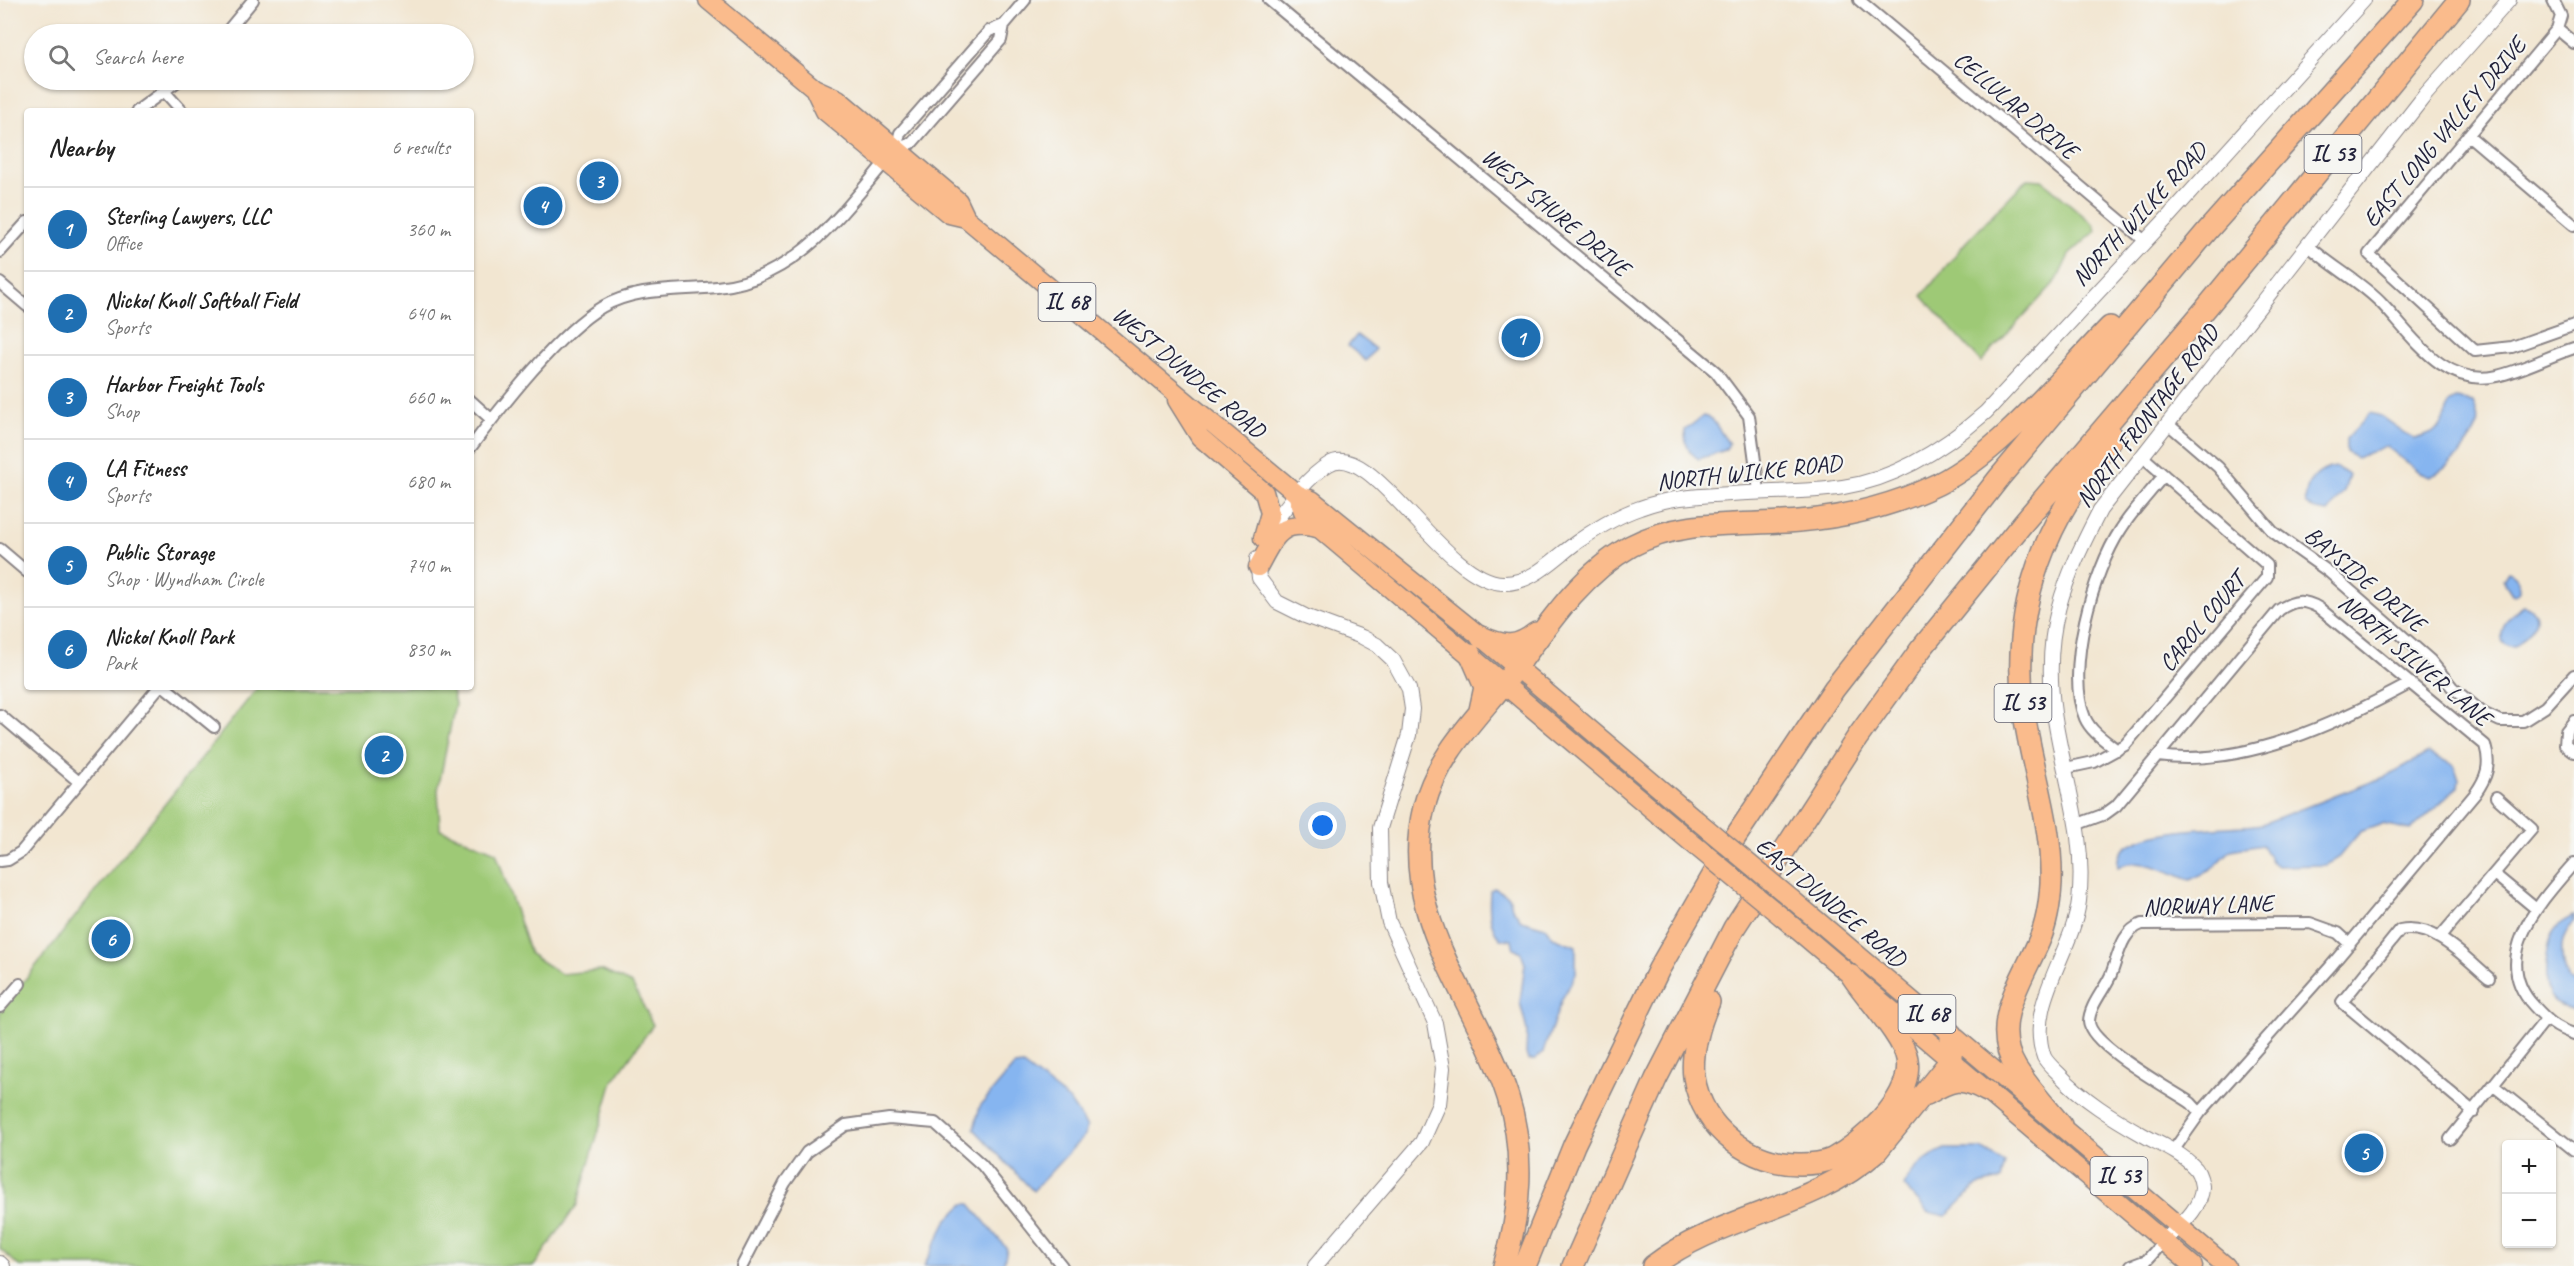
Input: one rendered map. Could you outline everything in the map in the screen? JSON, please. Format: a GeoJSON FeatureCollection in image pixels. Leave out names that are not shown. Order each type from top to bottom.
{"type":"FeatureCollection","features":[{"type":"Feature","properties":{"kind":"highway","name":"IL 53"},"geometry":{"type":"LineString","coordinates":[[1509,676],[1544,627],[1593,574],[1631,546],[1655,536],[1714,524],[1799,521],[1841,515],[1913,495],[1941,483],[1991,446],[2208,230],[2414,0]]}},
{"type":"Feature","properties":{"kind":"highway","name":"IL 53"},"geometry":{"type":"LineString","coordinates":[[2061,1125],[2015,1067],[2008,1049],[2005,1029],[2006,1015],[2012,997],[2040,938],[2048,912],[2051,885],[2050,848],[2024,714],[2021,672],[2023,617],[2030,585],[2052,527],[2109,442],[2167,371],[2207,307],[2458,0]]}},
{"type":"Feature","properties":{"kind":"highway"},"geometry":{"type":"LineString","coordinates":[[1525,1266],[1570,1154],[1629,1027],[1683,927],[1772,779],[1853,663],[1950,539],[2208,230]]}},
{"type":"Feature","properties":{"kind":"highway"},"geometry":{"type":"LineString","coordinates":[[1573,1266],[1656,1079],[1734,928],[1823,788],[1922,649],[2023,523],[2207,307]]}},
{"type":"Feature","properties":{"kind":"highway"},"geometry":{"type":"LineString","coordinates":[[1479,712],[1485,687],[1476,646],[1515,646],[1544,627]]}},
{"type":"Feature","properties":{"kind":"highway"},"geometry":{"type":"LineString","coordinates":[[1504,1266],[1517,1211],[1519,1166],[1509,1101],[1491,1053],[1431,930],[1422,899],[1418,864],[1419,837],[1425,804],[1445,756],[1509,676]]}},
{"type":"Feature","properties":{"kind":"highway"},"geometry":{"type":"LineString","coordinates":[[1734,928],[1718,982],[1704,1012],[1697,1041],[1694,1077],[1703,1106],[1713,1121],[1738,1145],[1765,1160],[1798,1164],[1831,1160],[1871,1131],[1892,1108],[1903,1090],[1907,1060],[1903,1044],[1852,976]]}},
{"type":"Feature","properties":{"kind":"highway"},"geometry":{"type":"LineString","coordinates":[[1653,1266],[1699,1238],[1843,1178],[1876,1152],[1951,1060],[1951,1034]]}},
{"type":"Feature","properties":{"kind":"highway"},"geometry":{"type":"LineString","coordinates":[[1918,1099],[1943,1084],[1962,1080],[1970,1081],[1987,1091]]}},
{"type":"Feature","properties":{"kind":"main road","name":"WEST DUNDEE ROAD"},"geometry":{"type":"LineString","coordinates":[[708,0],[814,88],[825,111],[891,155],[949,214],[966,218],[1297,494],[1312,500],[1509,676]]}},
{"type":"Feature","properties":{"kind":"main road"},"geometry":{"type":"LineString","coordinates":[[1168,385],[1200,437],[1264,492],[1270,513],[1263,538]]}},
{"type":"Feature","properties":{"kind":"main road","name":"WEST DUNDEE ROAD"},"geometry":{"type":"LineString","coordinates":[[1297,494],[1303,511],[1320,529],[1476,646]]}},
{"type":"Feature","properties":{"kind":"main road"},"geometry":{"type":"LineString","coordinates":[[1258,567],[1278,533],[1295,524],[1320,529]]}},
{"type":"Feature","properties":{"kind":"main road","name":"EAST DUNDEE ROAD"},"geometry":{"type":"LineString","coordinates":[[1509,676],[1699,822],[2226,1266]]}},
{"type":"Feature","properties":{"kind":"main road","name":"EAST DUNDEE ROAD"},"geometry":{"type":"LineString","coordinates":[[1509,676],[1692,843],[2193,1266]]}},
{"type":"Feature","properties":{"kind":"street"},"geometry":{"type":"LineString","coordinates":[[233,24],[253,0]]}},
{"type":"Feature","properties":{"kind":"street"},"geometry":{"type":"LineString","coordinates":[[474,443],[564,339],[603,307],[639,293],[719,287],[756,278],[786,265],[827,230],[891,155],[901,131],[989,31],[1004,24],[1025,0]]}},
{"type":"Feature","properties":{"kind":"street","name":"WEST SHURE DRIVE"},"geometry":{"type":"LineString","coordinates":[[1269,0],[1716,372],[1749,416],[1759,491]]}},
{"type":"Feature","properties":{"kind":"street","name":"CELLULAR DRIVE"},"geometry":{"type":"LineString","coordinates":[[1859,0],[2145,241]]}},
{"type":"Feature","properties":{"kind":"street","name":"NORTH WILKE ROAD"},"geometry":{"type":"LineString","coordinates":[[1258,567],[1257,554],[1263,538],[1297,494],[1329,463],[1343,459],[1367,470],[1453,559],[1470,573],[1502,583],[1521,581],[1536,573],[1610,521],[1644,506],[1679,498],[1844,487],[1891,473],[1939,447],[1986,412],[2364,0]]}},
{"type":"Feature","properties":{"kind":"street","name":"NORTH FRONTAGE ROAD"},"geometry":{"type":"LineString","coordinates":[[2164,1241],[2198,1201],[2202,1187],[2193,1166],[2173,1151],[2121,1122],[2072,1088],[2045,1060],[2040,1040],[2044,1003],[2072,936],[2079,902],[2081,875],[2078,824],[2054,712],[2051,651],[2056,607],[2075,559],[2100,510],[2426,94],[2509,0]]}},
{"type":"Feature","properties":{"kind":"street"},"geometry":{"type":"LineString","coordinates":[[2553,0],[2561,16],[2557,29]]}},
{"type":"Feature","properties":{"kind":"street"},"geometry":{"type":"LineString","coordinates":[[891,155],[912,143],[1000,40],[1004,24]]}},
{"type":"Feature","properties":{"kind":"street","name":"EAST LONG VALLEY DRIVE"},"geometry":{"type":"LineString","coordinates":[[2574,44],[2557,29],[2368,254],[2475,351],[2512,347],[2574,325]]}},
{"type":"Feature","properties":{"kind":"street"},"geometry":{"type":"LineString","coordinates":[[141,108],[164,91],[179,108]]}},
{"type":"Feature","properties":{"kind":"street"},"geometry":{"type":"LineString","coordinates":[[2468,135],[2574,225]]}},
{"type":"Feature","properties":{"kind":"street"},"geometry":{"type":"LineString","coordinates":[[0,252],[24,225]]}},
{"type":"Feature","properties":{"kind":"street"},"geometry":{"type":"LineString","coordinates":[[2308,245],[2325,261],[2382,303],[2437,363],[2466,377],[2496,376],[2574,348]]}},
{"type":"Feature","properties":{"kind":"street"},"geometry":{"type":"LineString","coordinates":[[0,283],[24,303]]}},
{"type":"Feature","properties":{"kind":"street"},"geometry":{"type":"LineString","coordinates":[[474,404],[492,420]]}},
{"type":"Feature","properties":{"kind":"street","name":"BAYSIDE DRIVE"},"geometry":{"type":"LineString","coordinates":[[2168,424],[2218,467],[2273,531],[2329,572],[2430,660],[2452,687],[2483,713],[2500,721],[2523,721],[2546,707],[2574,675]]}},
{"type":"Feature","properties":{"kind":"street","name":"CAROL COURT"},"geometry":{"type":"LineString","coordinates":[[2066,768],[2094,762],[2125,745],[2267,577],[2268,565],[2142,456]]}},
{"type":"Feature","properties":{"kind":"street"},"geometry":{"type":"LineString","coordinates":[[2117,750],[2096,734],[2086,720],[2081,704],[2080,655],[2085,611],[2102,565],[2121,529],[2164,476]]}},
{"type":"Feature","properties":{"kind":"street"},"geometry":{"type":"LineString","coordinates":[[0,549],[24,569]]}},
{"type":"Feature","properties":{"kind":"street"},"geometry":{"type":"LineString","coordinates":[[1258,567],[1259,578],[1277,602],[1305,616],[1362,637],[1377,645],[1393,660],[1409,689],[1412,709],[1409,735],[1380,828],[1381,882],[1389,922],[1435,1023],[1443,1068],[1439,1104],[1422,1142],[1317,1266]]}},
{"type":"Feature","properties":{"kind":"street","name":"NORTH SILVER LANE"},"geometry":{"type":"LineString","coordinates":[[2078,824],[2105,814],[2116,806],[2279,610],[2292,602],[2307,601],[2319,608],[2485,745],[2489,761],[2485,779],[2350,944],[2200,1113],[2173,1151]]}},
{"type":"Feature","properties":{"kind":"street"},"geometry":{"type":"LineString","coordinates":[[2158,756],[2183,760],[2223,755],[2293,738],[2355,713],[2411,683]]}},
{"type":"Feature","properties":{"kind":"street"},"geometry":{"type":"LineString","coordinates":[[0,861],[8,860],[21,852],[156,690]]}},
{"type":"Feature","properties":{"kind":"street"},"geometry":{"type":"LineString","coordinates":[[169,690],[214,727]]}},
{"type":"Feature","properties":{"kind":"street"},"geometry":{"type":"LineString","coordinates":[[0,715],[79,782]]}},
{"type":"Feature","properties":{"kind":"street"},"geometry":{"type":"LineString","coordinates":[[2574,721],[2566,731],[2565,745],[2574,752]]}},
{"type":"Feature","properties":{"kind":"street"},"geometry":{"type":"LineString","coordinates":[[2440,937],[2532,829],[2496,797]]}},
{"type":"Feature","properties":{"kind":"street"},"geometry":{"type":"LineString","coordinates":[[2574,863],[2535,908],[2517,947],[2515,970],[2525,996],[2554,1028],[2574,1034]]}},
{"type":"Feature","properties":{"kind":"street"},"geometry":{"type":"LineString","coordinates":[[2494,874],[2535,908]]}},
{"type":"Feature","properties":{"kind":"street","name":"NORWAY LANE"},"geometry":{"type":"LineString","coordinates":[[2200,1113],[2191,1103],[2107,1048],[2092,1034],[2089,1021],[2091,1012],[2131,928],[2142,924],[2310,923],[2338,933],[2350,944]]}},
{"type":"Feature","properties":{"kind":"street"},"geometry":{"type":"LineString","coordinates":[[2474,1112],[2342,1002],[2400,930],[2408,928],[2440,937],[2489,978]]}},
{"type":"Feature","properties":{"kind":"street"},"geometry":{"type":"LineString","coordinates":[[0,1007],[20,984]]}},
{"type":"Feature","properties":{"kind":"street"},"geometry":{"type":"LineString","coordinates":[[2450,1139],[2474,1112],[2501,1073],[2546,1019]]}},
{"type":"Feature","properties":{"kind":"street"},"geometry":{"type":"LineString","coordinates":[[2494,1086],[2574,1150]]}},
{"type":"Feature","properties":{"kind":"street"},"geometry":{"type":"LineString","coordinates":[[742,1266],[785,1183],[807,1152],[846,1125],[889,1119],[935,1123],[982,1165],[1062,1266]]}},
{"type":"Feature","properties":{"kind":"street"},"geometry":{"type":"LineString","coordinates":[[2131,1266],[2147,1260],[2164,1241]]}},
{"type":"Feature","properties":{"kind":"street"},"geometry":{"type":"LineString","coordinates":[[0,1263],[3,1266]]}},
{"type":"Feature","properties":{"kind":"green space"},"geometry":{"type":"Polygon","coordinates":[[[2027,179],[2042,180],[2094,225],[2096,231],[2069,255],[2057,280],[1981,362],[1922,296],[1965,243],[2027,179]]]}},
{"type":"Feature","properties":{"kind":"green space"},"geometry":{"type":"Polygon","coordinates":[[[256,690],[452,690],[455,704],[438,790],[440,829],[496,852],[530,954],[561,974],[601,970],[632,984],[653,1025],[613,1081],[577,1205],[534,1266],[19,1266],[0,1249],[0,1011],[256,690]]]}},
{"type":"Feature","properties":{"kind":"water"},"geometry":{"type":"Polygon","coordinates":[[[1357,335],[1375,349],[1366,361],[1348,346],[1357,335]]]}},
{"type":"Feature","properties":{"kind":"water"},"geometry":{"type":"Polygon","coordinates":[[[2456,399],[2473,402],[2477,425],[2465,448],[2437,474],[2430,477],[2420,473],[2386,446],[2356,458],[2346,452],[2346,439],[2370,413],[2381,416],[2414,439],[2435,432],[2442,424],[2449,403],[2456,399]]]}},
{"type":"Feature","properties":{"kind":"water"},"geometry":{"type":"Polygon","coordinates":[[[1703,416],[1712,419],[1729,444],[1725,450],[1699,459],[1688,447],[1685,430],[1703,416]]]}},
{"type":"Feature","properties":{"kind":"water"},"geometry":{"type":"Polygon","coordinates":[[[2336,467],[2349,475],[2344,492],[2328,512],[2315,510],[2306,504],[2309,484],[2323,471],[2336,467]]]}},
{"type":"Feature","properties":{"kind":"water"},"geometry":{"type":"Polygon","coordinates":[[[2508,572],[2514,575],[2519,582],[2520,591],[2515,595],[2503,580],[2508,572]]]}},
{"type":"Feature","properties":{"kind":"water"},"geometry":{"type":"Polygon","coordinates":[[[2524,605],[2532,609],[2536,620],[2525,637],[2515,647],[2510,647],[2503,643],[2502,631],[2510,616],[2524,605]]]}},
{"type":"Feature","properties":{"kind":"water"},"geometry":{"type":"Polygon","coordinates":[[[2428,753],[2454,765],[2459,780],[2458,787],[2411,830],[2382,824],[2360,832],[2337,859],[2326,865],[2277,866],[2271,861],[2262,845],[2231,850],[2211,870],[2190,880],[2145,864],[2127,864],[2118,867],[2121,853],[2133,843],[2177,831],[2262,824],[2387,776],[2428,753]]]}},
{"type":"Feature","properties":{"kind":"water"},"geometry":{"type":"Polygon","coordinates":[[[1494,888],[1509,896],[1512,908],[1521,920],[1545,927],[1553,937],[1576,946],[1576,974],[1562,999],[1543,1052],[1535,1060],[1528,1060],[1526,1054],[1527,1031],[1520,1002],[1525,964],[1521,953],[1514,949],[1512,940],[1500,939],[1493,927],[1489,904],[1490,891],[1494,888]]]}},
{"type":"Feature","properties":{"kind":"water"},"geometry":{"type":"Polygon","coordinates":[[[2574,916],[2574,923],[2568,929],[2562,943],[2562,958],[2568,981],[2574,983],[2574,1011],[2557,1003],[2550,996],[2546,981],[2546,960],[2554,932],[2574,916]]]}},
{"type":"Feature","properties":{"kind":"water"},"geometry":{"type":"Polygon","coordinates":[[[1023,1065],[1069,1100],[1087,1127],[1085,1135],[1033,1191],[974,1129],[980,1106],[1014,1066],[1023,1065]]]}},
{"type":"Feature","properties":{"kind":"water"},"geometry":{"type":"Polygon","coordinates":[[[1945,1149],[1981,1149],[2005,1163],[2001,1180],[1978,1185],[1946,1216],[1928,1212],[1904,1186],[1921,1164],[1932,1155],[1945,1149]]]}},
{"type":"Feature","properties":{"kind":"water"},"geometry":{"type":"Polygon","coordinates":[[[964,1204],[970,1204],[1007,1249],[1003,1266],[924,1266],[947,1220],[964,1204]]]}},
{"type":"Feature","properties":{"kind":"place","name":"Harbor Freight Tools"},"geometry":{"type":"Point","coordinates":[599,181]}},
{"type":"Feature","properties":{"kind":"place","name":"LA Fitness"},"geometry":{"type":"Point","coordinates":[543,206]}},
{"type":"Feature","properties":{"kind":"place","name":"Sterling Lawyers, LLC"},"geometry":{"type":"Point","coordinates":[1521,338]}},
{"type":"Feature","properties":{"kind":"place","name":"Nickol Knoll Softball Field"},"geometry":{"type":"Point","coordinates":[384,755]}},
{"type":"Feature","properties":{"kind":"place","name":"Nickol Knoll Park"},"geometry":{"type":"Point","coordinates":[111,939]}},
{"type":"Feature","properties":{"kind":"place","name":"Public Storage"},"geometry":{"type":"Point","coordinates":[2364,1153]}}]}
